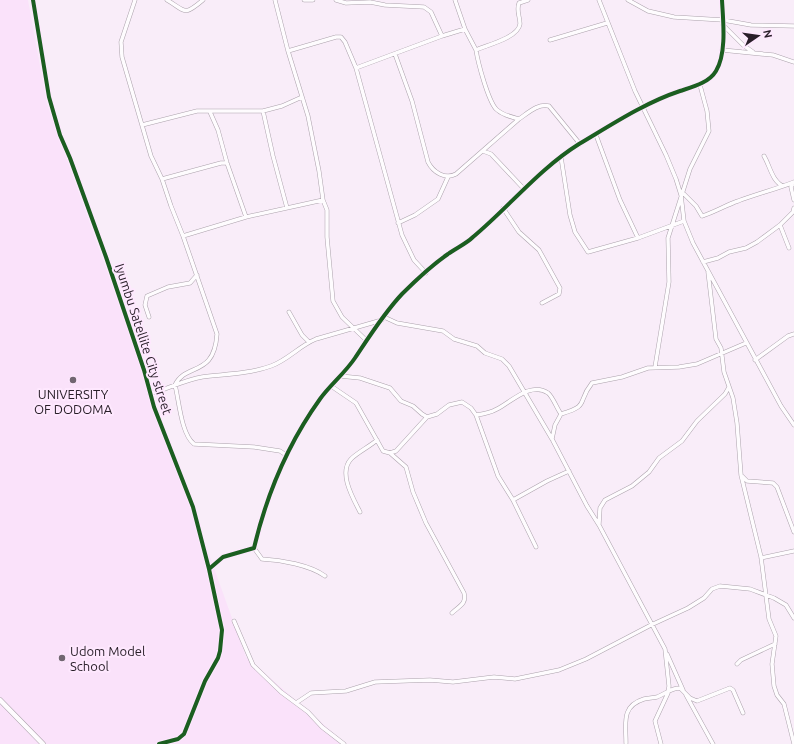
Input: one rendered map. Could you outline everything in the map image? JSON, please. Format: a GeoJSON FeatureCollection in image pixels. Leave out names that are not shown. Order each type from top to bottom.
{"type":"FeatureCollection","features":[{"type":"Feature","properties":{"kind":"street","name":"Iyumbu Satellite City street"},"geometry":{"type":"LineString","coordinates":[[33,0],[49,97],[60,135],[108,261],[144,370],[150,394],[193,507],[209,569],[222,630],[218,658],[205,681],[184,734],[178,739],[159,744]]}},
{"type":"Feature","properties":{"kind":"street"},"geometry":{"type":"LineString","coordinates":[[136,0],[121,42],[122,57],[151,156],[162,179],[170,206],[183,236],[217,334],[216,347],[203,367],[181,377],[175,385],[188,437],[194,444],[254,447],[280,451],[286,455]]}},
{"type":"Feature","properties":{"kind":"street"},"geometry":{"type":"LineString","coordinates":[[167,0],[183,11],[188,11],[203,0]]}},
{"type":"Feature","properties":{"kind":"street"},"geometry":{"type":"LineString","coordinates":[[275,0],[313,140],[323,200],[328,214],[327,237],[333,301],[342,317],[366,340]]}},
{"type":"Feature","properties":{"kind":"street"},"geometry":{"type":"LineString","coordinates":[[304,0],[313,0]]}},
{"type":"Feature","properties":{"kind":"street"},"geometry":{"type":"LineString","coordinates":[[336,0],[346,3],[370,2],[385,6],[424,7],[431,12],[442,36]]}},
{"type":"Feature","properties":{"kind":"street"},"geometry":{"type":"LineString","coordinates":[[456,0],[465,29],[476,50],[478,64],[495,108],[511,118],[519,119]]}},
{"type":"Feature","properties":{"kind":"street"},"geometry":{"type":"LineString","coordinates":[[476,50],[511,36],[518,30],[520,24],[516,9],[519,3],[528,0]]}},
{"type":"Feature","properties":{"kind":"street"},"geometry":{"type":"LineString","coordinates":[[599,0],[607,23],[643,108],[666,155],[682,193],[684,221],[693,243],[755,360],[781,406],[794,425]]}},
{"type":"Feature","properties":{"kind":"street"},"geometry":{"type":"LineString","coordinates":[[628,0],[639,8],[656,14],[695,20],[723,20],[751,25],[794,26]]}},
{"type":"Feature","properties":{"kind":"street"},"geometry":{"type":"LineString","coordinates":[[254,548],[268,496],[286,455],[316,404],[354,359],[366,340],[402,295],[448,253],[473,238],[503,208],[561,157],[580,144],[643,108],[668,96],[700,85],[716,71],[722,50],[722,0]]}},
{"type":"Feature","properties":{"kind":"street"},"geometry":{"type":"LineString","coordinates":[[550,40],[607,23]]}},
{"type":"Feature","properties":{"kind":"street"},"geometry":{"type":"LineString","coordinates":[[723,25],[743,45],[754,52]]}},
{"type":"Feature","properties":{"kind":"street"},"geometry":{"type":"LineString","coordinates":[[356,68],[465,29]]}},
{"type":"Feature","properties":{"kind":"street"},"geometry":{"type":"LineString","coordinates":[[288,51],[341,37],[345,42],[356,68],[398,223],[406,246],[414,260],[426,273]]}},
{"type":"Feature","properties":{"kind":"street"},"geometry":{"type":"LineString","coordinates":[[722,50],[774,55],[794,62]]}},
{"type":"Feature","properties":{"kind":"street"},"geometry":{"type":"LineString","coordinates":[[395,54],[412,101],[428,162],[431,168],[448,177]]}},
{"type":"Feature","properties":{"kind":"street"},"geometry":{"type":"LineString","coordinates":[[656,368],[669,282],[668,238],[690,169],[709,130],[707,111],[700,85]]}},
{"type":"Feature","properties":{"kind":"street"},"geometry":{"type":"LineString","coordinates":[[142,125],[197,111],[263,111],[282,106],[302,97]]}},
{"type":"Feature","properties":{"kind":"street"},"geometry":{"type":"LineString","coordinates":[[398,223],[415,215],[438,199],[448,177],[456,174],[519,119],[538,107],[544,105],[549,106],[580,144]]}},
{"type":"Feature","properties":{"kind":"street"},"geometry":{"type":"LineString","coordinates":[[263,111],[287,208]]}},
{"type":"Feature","properties":{"kind":"street"},"geometry":{"type":"LineString","coordinates":[[210,112],[226,154],[227,163],[246,217]]}},
{"type":"Feature","properties":{"kind":"street"},"geometry":{"type":"LineString","coordinates":[[596,135],[617,192],[638,238]]}},
{"type":"Feature","properties":{"kind":"street"},"geometry":{"type":"LineString","coordinates":[[483,151],[491,154],[524,189]]}},
{"type":"Feature","properties":{"kind":"street"},"geometry":{"type":"LineString","coordinates":[[764,156],[773,177],[778,184],[782,186]]}},
{"type":"Feature","properties":{"kind":"street"},"geometry":{"type":"LineString","coordinates":[[561,157],[570,215],[575,232],[588,252],[638,238],[684,221]]}},
{"type":"Feature","properties":{"kind":"street"},"geometry":{"type":"LineString","coordinates":[[162,179],[221,163],[227,163]]}},
{"type":"Feature","properties":{"kind":"street"},"geometry":{"type":"LineString","coordinates":[[682,193],[696,206],[702,216],[718,212],[738,201],[773,191],[794,182]]}},
{"type":"Feature","properties":{"kind":"street"},"geometry":{"type":"LineString","coordinates":[[794,182],[791,187],[794,200]]}},
{"type":"Feature","properties":{"kind":"street"},"geometry":{"type":"LineString","coordinates":[[183,236],[246,217],[323,200]]}},
{"type":"Feature","properties":{"kind":"street"},"geometry":{"type":"LineString","coordinates":[[503,208],[519,232],[539,250],[560,288],[559,294],[542,303]]}},
{"type":"Feature","properties":{"kind":"street"},"geometry":{"type":"LineString","coordinates":[[703,262],[718,258],[729,252],[746,248],[780,225],[794,212],[794,208]]}},
{"type":"Feature","properties":{"kind":"street"},"geometry":{"type":"LineString","coordinates":[[780,225],[789,248]]}},
{"type":"Feature","properties":{"kind":"street"},"geometry":{"type":"LineString","coordinates":[[708,272],[716,339],[722,353],[724,372],[737,423],[741,475],[761,558],[769,619],[776,636],[772,664],[774,686],[777,694],[784,704],[794,744]]}},
{"type":"Feature","properties":{"kind":"street"},"geometry":{"type":"LineString","coordinates":[[149,317],[145,305],[147,296],[168,287],[190,283],[197,275]]}},
{"type":"Feature","properties":{"kind":"street"},"geometry":{"type":"LineString","coordinates":[[289,312],[302,335],[309,342]]}},
{"type":"Feature","properties":{"kind":"street"},"geometry":{"type":"LineString","coordinates":[[150,394],[202,377],[221,376],[267,367],[287,359],[309,342],[383,319],[397,323],[444,331],[454,339],[477,346],[485,353],[502,359],[509,366],[552,440],[587,506],[600,525],[713,744]]}},
{"type":"Feature","properties":{"kind":"street"},"geometry":{"type":"LineString","coordinates":[[755,360],[788,336],[794,334]]}},
{"type":"Feature","properties":{"kind":"street"},"geometry":{"type":"LineString","coordinates":[[552,440],[555,425],[561,414],[578,409],[582,405],[586,392],[592,383],[622,377],[643,370],[686,366],[699,363],[746,343]]}},
{"type":"Feature","properties":{"kind":"street"},"geometry":{"type":"LineString","coordinates":[[340,376],[360,378],[390,388],[401,401],[413,406],[427,417]]}},
{"type":"Feature","properties":{"kind":"street"},"geometry":{"type":"LineString","coordinates":[[330,386],[356,403],[383,451],[390,453],[406,467],[413,492],[426,523],[464,593],[464,603],[452,613]]}},
{"type":"Feature","properties":{"kind":"street"},"geometry":{"type":"LineString","coordinates":[[600,525],[600,508],[605,500],[632,486],[649,472],[659,458],[682,441],[697,421],[725,394],[729,387]]}},
{"type":"Feature","properties":{"kind":"street"},"geometry":{"type":"LineString","coordinates":[[476,415],[488,414],[508,400],[538,390],[549,394],[561,414]]}},
{"type":"Feature","properties":{"kind":"street"},"geometry":{"type":"LineString","coordinates":[[390,453],[396,451],[427,417],[437,414],[449,406],[462,402],[471,408],[476,415],[498,476],[513,500],[536,547]]}},
{"type":"Feature","properties":{"kind":"street"},"geometry":{"type":"LineString","coordinates":[[360,512],[349,489],[346,469],[352,458],[377,440]]}},
{"type":"Feature","properties":{"kind":"street"},"geometry":{"type":"LineString","coordinates":[[513,500],[547,481],[569,471]]}},
{"type":"Feature","properties":{"kind":"street"},"geometry":{"type":"LineString","coordinates":[[741,475],[747,481],[773,483],[777,487],[794,532]]}},
{"type":"Feature","properties":{"kind":"street"},"geometry":{"type":"LineString","coordinates":[[209,569],[223,557],[254,548]]}},
{"type":"Feature","properties":{"kind":"street"},"geometry":{"type":"LineString","coordinates":[[254,548],[262,559],[318,571],[325,576]]}},
{"type":"Feature","properties":{"kind":"street"},"geometry":{"type":"LineString","coordinates":[[761,558],[794,551]]}},
{"type":"Feature","properties":{"kind":"street"},"geometry":{"type":"LineString","coordinates":[[296,703],[312,693],[346,691],[375,682],[430,680],[452,682],[494,678],[509,679],[524,678],[559,670],[586,659],[651,625],[688,608],[715,587],[743,588],[766,594],[786,605],[794,618]]}},
{"type":"Feature","properties":{"kind":"street"},"geometry":{"type":"LineString","coordinates":[[234,621],[253,665],[308,712],[322,727],[344,744]]}},
{"type":"Feature","properties":{"kind":"street"},"geometry":{"type":"LineString","coordinates":[[737,664],[741,660],[775,644]]}},
{"type":"Feature","properties":{"kind":"street"},"geometry":{"type":"LineString","coordinates":[[661,744],[655,721],[668,691],[665,649]]}},
{"type":"Feature","properties":{"kind":"street"},"geometry":{"type":"LineString","coordinates":[[626,743],[626,716],[630,707],[634,703],[657,697],[668,691],[680,688],[696,700],[730,688],[733,690],[743,713]]}},
{"type":"Feature","properties":{"kind":"street"},"geometry":{"type":"LineString","coordinates":[[0,700],[43,744]]}},
{"type":"Feature","properties":{"kind":"shaded area","name":"UNIVERSITY OF DODOMA"},"geometry":{"type":"Polygon","coordinates":[[[0,0],[28,0],[47,104],[246,657],[346,744],[0,744],[0,0]]]}},
{"type":"Feature","properties":{"kind":"cycle path"},"geometry":{"type":"LineString","coordinates":[[33,0],[49,97],[60,135],[70,158],[106,257],[144,370],[154,407],[193,507],[209,569]]}},
{"type":"Feature","properties":{"kind":"cycle path"},"geometry":{"type":"LineString","coordinates":[[159,744],[178,739],[184,734],[205,681],[218,658],[222,630],[209,569],[223,557],[254,548],[265,508],[280,470],[308,416],[320,399],[351,363],[395,301],[418,278],[436,263],[470,239],[564,154],[628,115],[667,96],[705,82],[709,79],[716,71],[722,55],[722,0]]}},
{"type":"Feature","properties":{"kind":"place","name":"UNIVERSITY OF DODOMA"},"geometry":{"type":"Point","coordinates":[73,380]}},
{"type":"Feature","properties":{"kind":"place","name":"Udom Model School"},"geometry":{"type":"Point","coordinates":[62,658]}}]}
